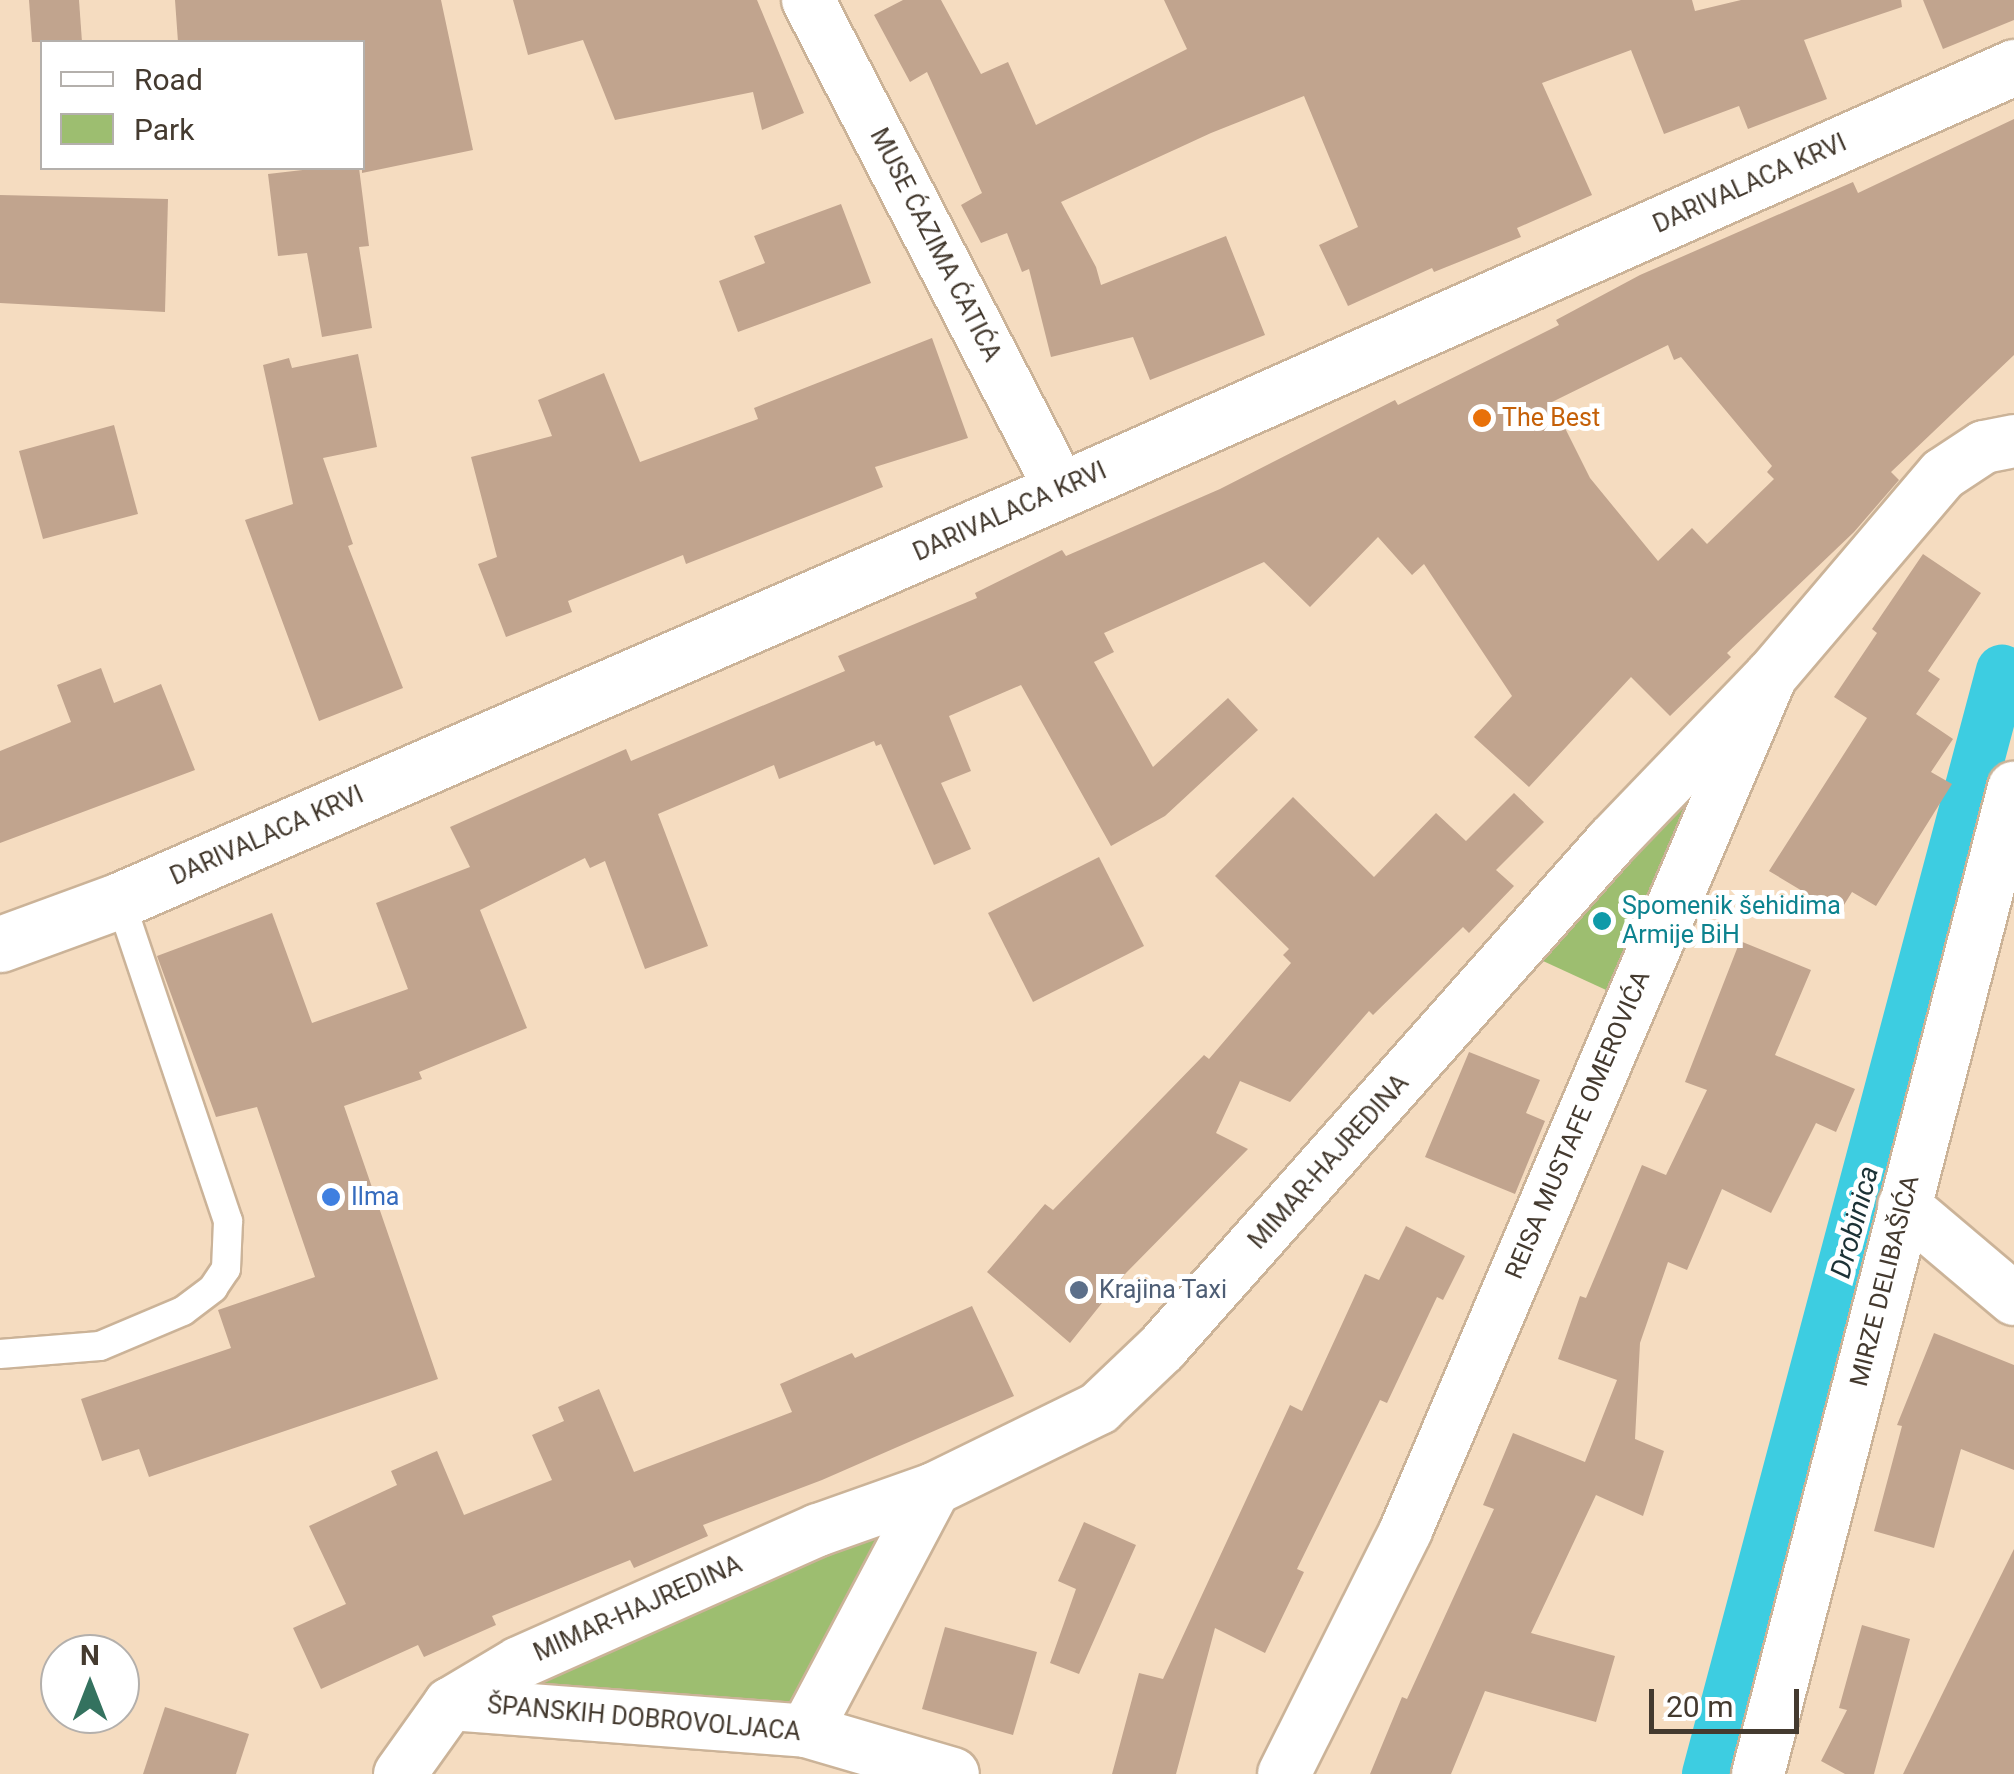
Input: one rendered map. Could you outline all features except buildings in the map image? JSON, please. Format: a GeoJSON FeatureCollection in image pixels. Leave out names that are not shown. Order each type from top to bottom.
{"type":"FeatureCollection","features":[{"type":"Feature","properties":{"kind":"street","name":"MUSE ĆAZIMA ĆATIĆA"},"geometry":{"type":"LineString","coordinates":[[808,0],[1061,490]]}},
{"type":"Feature","properties":{"kind":"street","name":"DARIVALACA KRVI"},"geometry":{"type":"LineString","coordinates":[[0,944],[120,900],[1061,490],[2014,67]]}},
{"type":"Feature","properties":{"kind":"street","name":"REISA MUSTAFE OMEROVIĆA"},"geometry":{"type":"LineString","coordinates":[[1284,1774],[1406,1530],[1630,1001],[1688,878],[1771,676],[1943,474],[1984,447],[2014,441]]}},
{"type":"Feature","properties":{"kind":"street","name":"MIMAR-HAJREDINA"},"geometry":{"type":"LineString","coordinates":[[400,1774],[450,1704],[519,1664],[704,1578],[818,1530],[934,1489],[1099,1408],[1150,1360],[1612,841],[1771,676]]}},
{"type":"Feature","properties":{"kind":"street","name":"MIRZE DELIBAŠIĆA"},"geometry":{"type":"LineString","coordinates":[[1758,1774],[2014,788]]}},
{"type":"Feature","properties":{"kind":"street"},"geometry":{"type":"LineString","coordinates":[[1612,841],[1662,837],[1677,851],[1688,878]]}},
{"type":"Feature","properties":{"kind":"street"},"geometry":{"type":"LineString","coordinates":[[1904,1206],[2014,1299]]}},
{"type":"Feature","properties":{"kind":"street"},"geometry":{"type":"LineString","coordinates":[[806,1731],[934,1489]]}},
{"type":"Feature","properties":{"kind":"street","name":"ŠPANSKIH DOBROVOLJACA"},"geometry":{"type":"LineString","coordinates":[[450,1704],[806,1731],[953,1774]]}},
{"type":"Feature","properties":{"kind":"lane"},"geometry":{"type":"LineString","coordinates":[[0,1354],[100,1346],[183,1311],[213,1288],[226,1269],[230,1249],[228,1222],[120,900]]}},
{"type":"Feature","properties":{"kind":"green space"},"geometry":{"type":"Polygon","coordinates":[[[1771,676],[1630,1001],[1517,949],[1771,676]]]}},
{"type":"Feature","properties":{"kind":"green space"},"geometry":{"type":"Polygon","coordinates":[[[934,1489],[806,1731],[450,1704],[934,1489]]]}},
{"type":"Feature","properties":{"kind":"waterway","name":"Drobinica"},"geometry":{"type":"LineString","coordinates":[[1708,1774],[2002,671]]}},
{"type":"Feature","properties":{"kind":"place","name":"The Best"},"geometry":{"type":"Point","coordinates":[1482,418]}},
{"type":"Feature","properties":{"kind":"place","name":"Spomenik šehidima Armije BiH"},"geometry":{"type":"Point","coordinates":[1602,921]}},
{"type":"Feature","properties":{"kind":"place","name":"Ilma"},"geometry":{"type":"Point","coordinates":[331,1197]}},
{"type":"Feature","properties":{"kind":"place","name":"Krajina Taxi"},"geometry":{"type":"Point","coordinates":[1079,1290]}}]}
